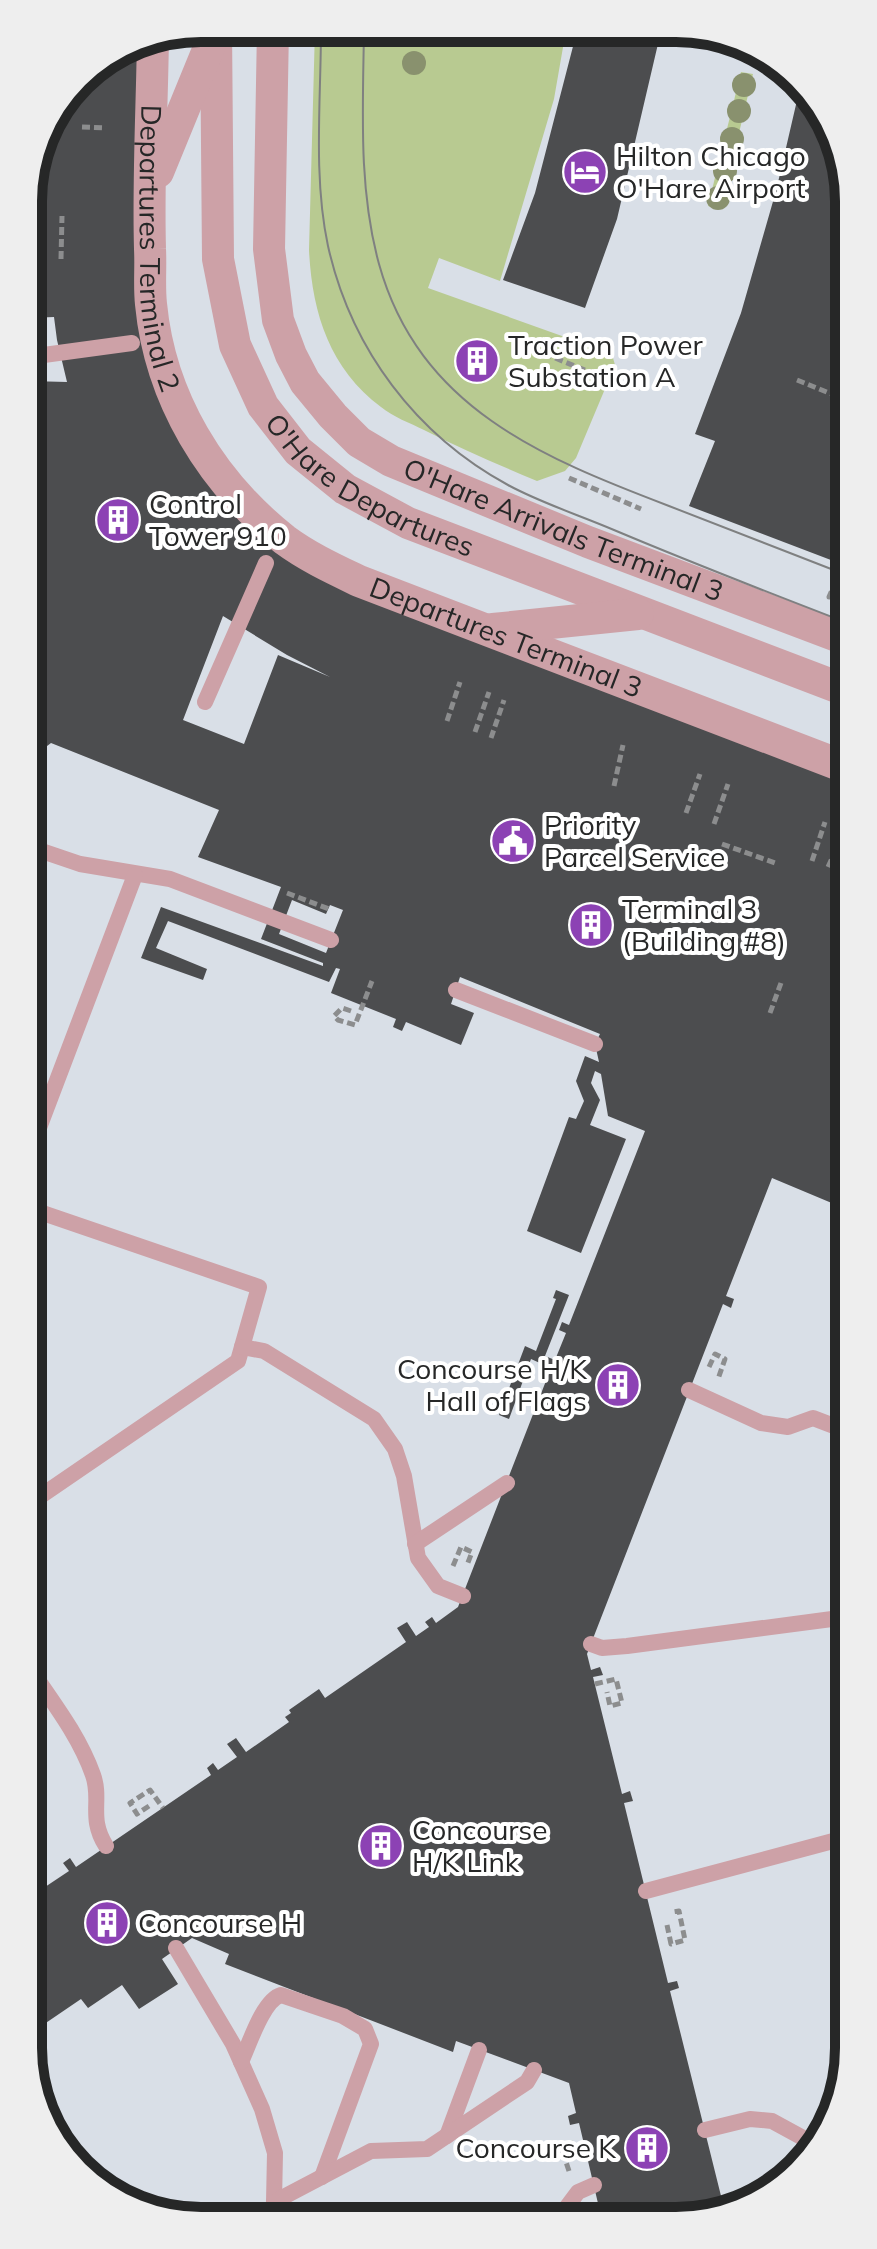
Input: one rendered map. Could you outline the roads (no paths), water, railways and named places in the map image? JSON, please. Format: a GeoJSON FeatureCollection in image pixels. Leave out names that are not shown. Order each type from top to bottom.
{"type":"FeatureCollection","features":[{"type":"Feature","properties":{"kind":"street"},"geometry":{"type":"LineString","coordinates":[[149,196],[211,42]]}},
{"type":"Feature","properties":{"kind":"street","name":"O'Hare Departures"},"geometry":{"type":"LineString","coordinates":[[216,42],[218,259],[235,345],[263,406],[298,451],[345,489],[408,523],[835,686]]}},
{"type":"Feature","properties":{"kind":"street","name":"O'Hare Arrivals Terminal 3"},"geometry":{"type":"LineString","coordinates":[[273,42],[269,249],[278,320],[305,382],[333,416],[359,442],[391,461],[588,542],[835,635]]}},
{"type":"Feature","properties":{"kind":"street","name":"Departures Terminal 2"},"geometry":{"type":"LineString","coordinates":[[153,49],[149,196],[151,304],[162,362],[189,429],[202,450]]}},
{"type":"Feature","properties":{"kind":"street","name":"Departures Terminal 3"},"geometry":{"type":"LineString","coordinates":[[202,450],[224,481],[250,507],[285,540],[315,560],[359,581],[835,763]]}},
{"type":"Feature","properties":{"kind":"street"},"geometry":{"type":"LineString","coordinates":[[486,630],[647,613]]}},
{"type":"Feature","properties":{"kind":"lane"},"geometry":{"type":"LineString","coordinates":[[42,355],[132,343]]}},
{"type":"Feature","properties":{"kind":"lane"},"geometry":{"type":"LineString","coordinates":[[205,702],[266,563]]}},
{"type":"Feature","properties":{"kind":"lane"},"geometry":{"type":"LineString","coordinates":[[42,851],[80,864],[170,879],[331,940]]}},
{"type":"Feature","properties":{"kind":"lane"},"geometry":{"type":"LineString","coordinates":[[42,1120],[135,875]]}},
{"type":"Feature","properties":{"kind":"lane"},"geometry":{"type":"LineString","coordinates":[[456,990],[595,1044]]}},
{"type":"Feature","properties":{"kind":"lane"},"geometry":{"type":"LineString","coordinates":[[42,1213],[259,1287],[238,1361],[42,1495]]}},
{"type":"Feature","properties":{"kind":"lane"},"geometry":{"type":"LineString","coordinates":[[242,1347],[264,1351],[374,1419],[395,1449],[404,1476],[418,1558],[438,1586],[463,1596]]}},
{"type":"Feature","properties":{"kind":"lane"},"geometry":{"type":"LineString","coordinates":[[689,1390],[761,1423],[788,1427],[813,1418],[835,1426]]}},
{"type":"Feature","properties":{"kind":"lane"},"geometry":{"type":"LineString","coordinates":[[415,1544],[507,1483]]}},
{"type":"Feature","properties":{"kind":"lane"},"geometry":{"type":"LineString","coordinates":[[591,1644],[602,1648],[627,1646],[835,1619]]}},
{"type":"Feature","properties":{"kind":"lane"},"geometry":{"type":"LineString","coordinates":[[42,1686],[68,1724],[94,1777],[97,1832],[106,1846]]}},
{"type":"Feature","properties":{"kind":"lane"},"geometry":{"type":"LineString","coordinates":[[646,1891],[835,1840]]}},
{"type":"Feature","properties":{"kind":"lane"},"geometry":{"type":"LineString","coordinates":[[176,1948],[214,2010],[262,2109],[275,2153],[273,2207]]}},
{"type":"Feature","properties":{"kind":"lane"},"geometry":{"type":"LineString","coordinates":[[241,2062],[266,2008],[274,1997],[281,1995],[343,2016],[365,2029],[371,2044],[322,2177]]}},
{"type":"Feature","properties":{"kind":"lane"},"geometry":{"type":"LineString","coordinates":[[447,2136],[479,2050]]}},
{"type":"Feature","properties":{"kind":"lane"},"geometry":{"type":"LineString","coordinates":[[276,2207],[322,2177],[371,2151],[427,2149],[527,2082],[534,2070]]}},
{"type":"Feature","properties":{"kind":"lane"},"geometry":{"type":"LineString","coordinates":[[705,2130],[750,2119],[772,2121],[806,2139]]}},
{"type":"Feature","properties":{"kind":"lane"},"geometry":{"type":"LineString","coordinates":[[567,2207],[578,2192],[594,2185]]}},
{"type":"Feature","properties":{"kind":"tram line"},"geometry":{"type":"LineString","coordinates":[[321,42],[319,165],[328,246],[353,320],[371,354],[417,415],[475,465],[508,485],[835,618]]}},
{"type":"Feature","properties":{"kind":"tram line"},"geometry":{"type":"LineString","coordinates":[[364,42],[363,147],[372,235],[379,264],[398,314],[423,356],[455,391],[492,421],[532,446],[622,488],[835,571]]}},
{"type":"Feature","properties":{"kind":"place","name":"Hilton Chicago O'Hare Airport"},"geometry":{"type":"Point","coordinates":[585,172]}},
{"type":"Feature","properties":{"kind":"place","name":"Traction Power Substation A"},"geometry":{"type":"Point","coordinates":[477,361]}},
{"type":"Feature","properties":{"kind":"place","name":"Control Tower 910"},"geometry":{"type":"Point","coordinates":[118,520]}},
{"type":"Feature","properties":{"kind":"place","name":"Priority Parcel Service"},"geometry":{"type":"Point","coordinates":[513,841]}},
{"type":"Feature","properties":{"kind":"place","name":"Terminal 3 (Building #8)"},"geometry":{"type":"Point","coordinates":[591,925]}},
{"type":"Feature","properties":{"kind":"place","name":"Concourse H/K Hall of Flags"},"geometry":{"type":"Point","coordinates":[618,1385]}},
{"type":"Feature","properties":{"kind":"place","name":"Concourse H/K Link"},"geometry":{"type":"Point","coordinates":[381,1846]}},
{"type":"Feature","properties":{"kind":"place","name":"Concourse H"},"geometry":{"type":"Point","coordinates":[107,1923]}},
{"type":"Feature","properties":{"kind":"place","name":"Concourse K"},"geometry":{"type":"Point","coordinates":[647,2148]}}]}
